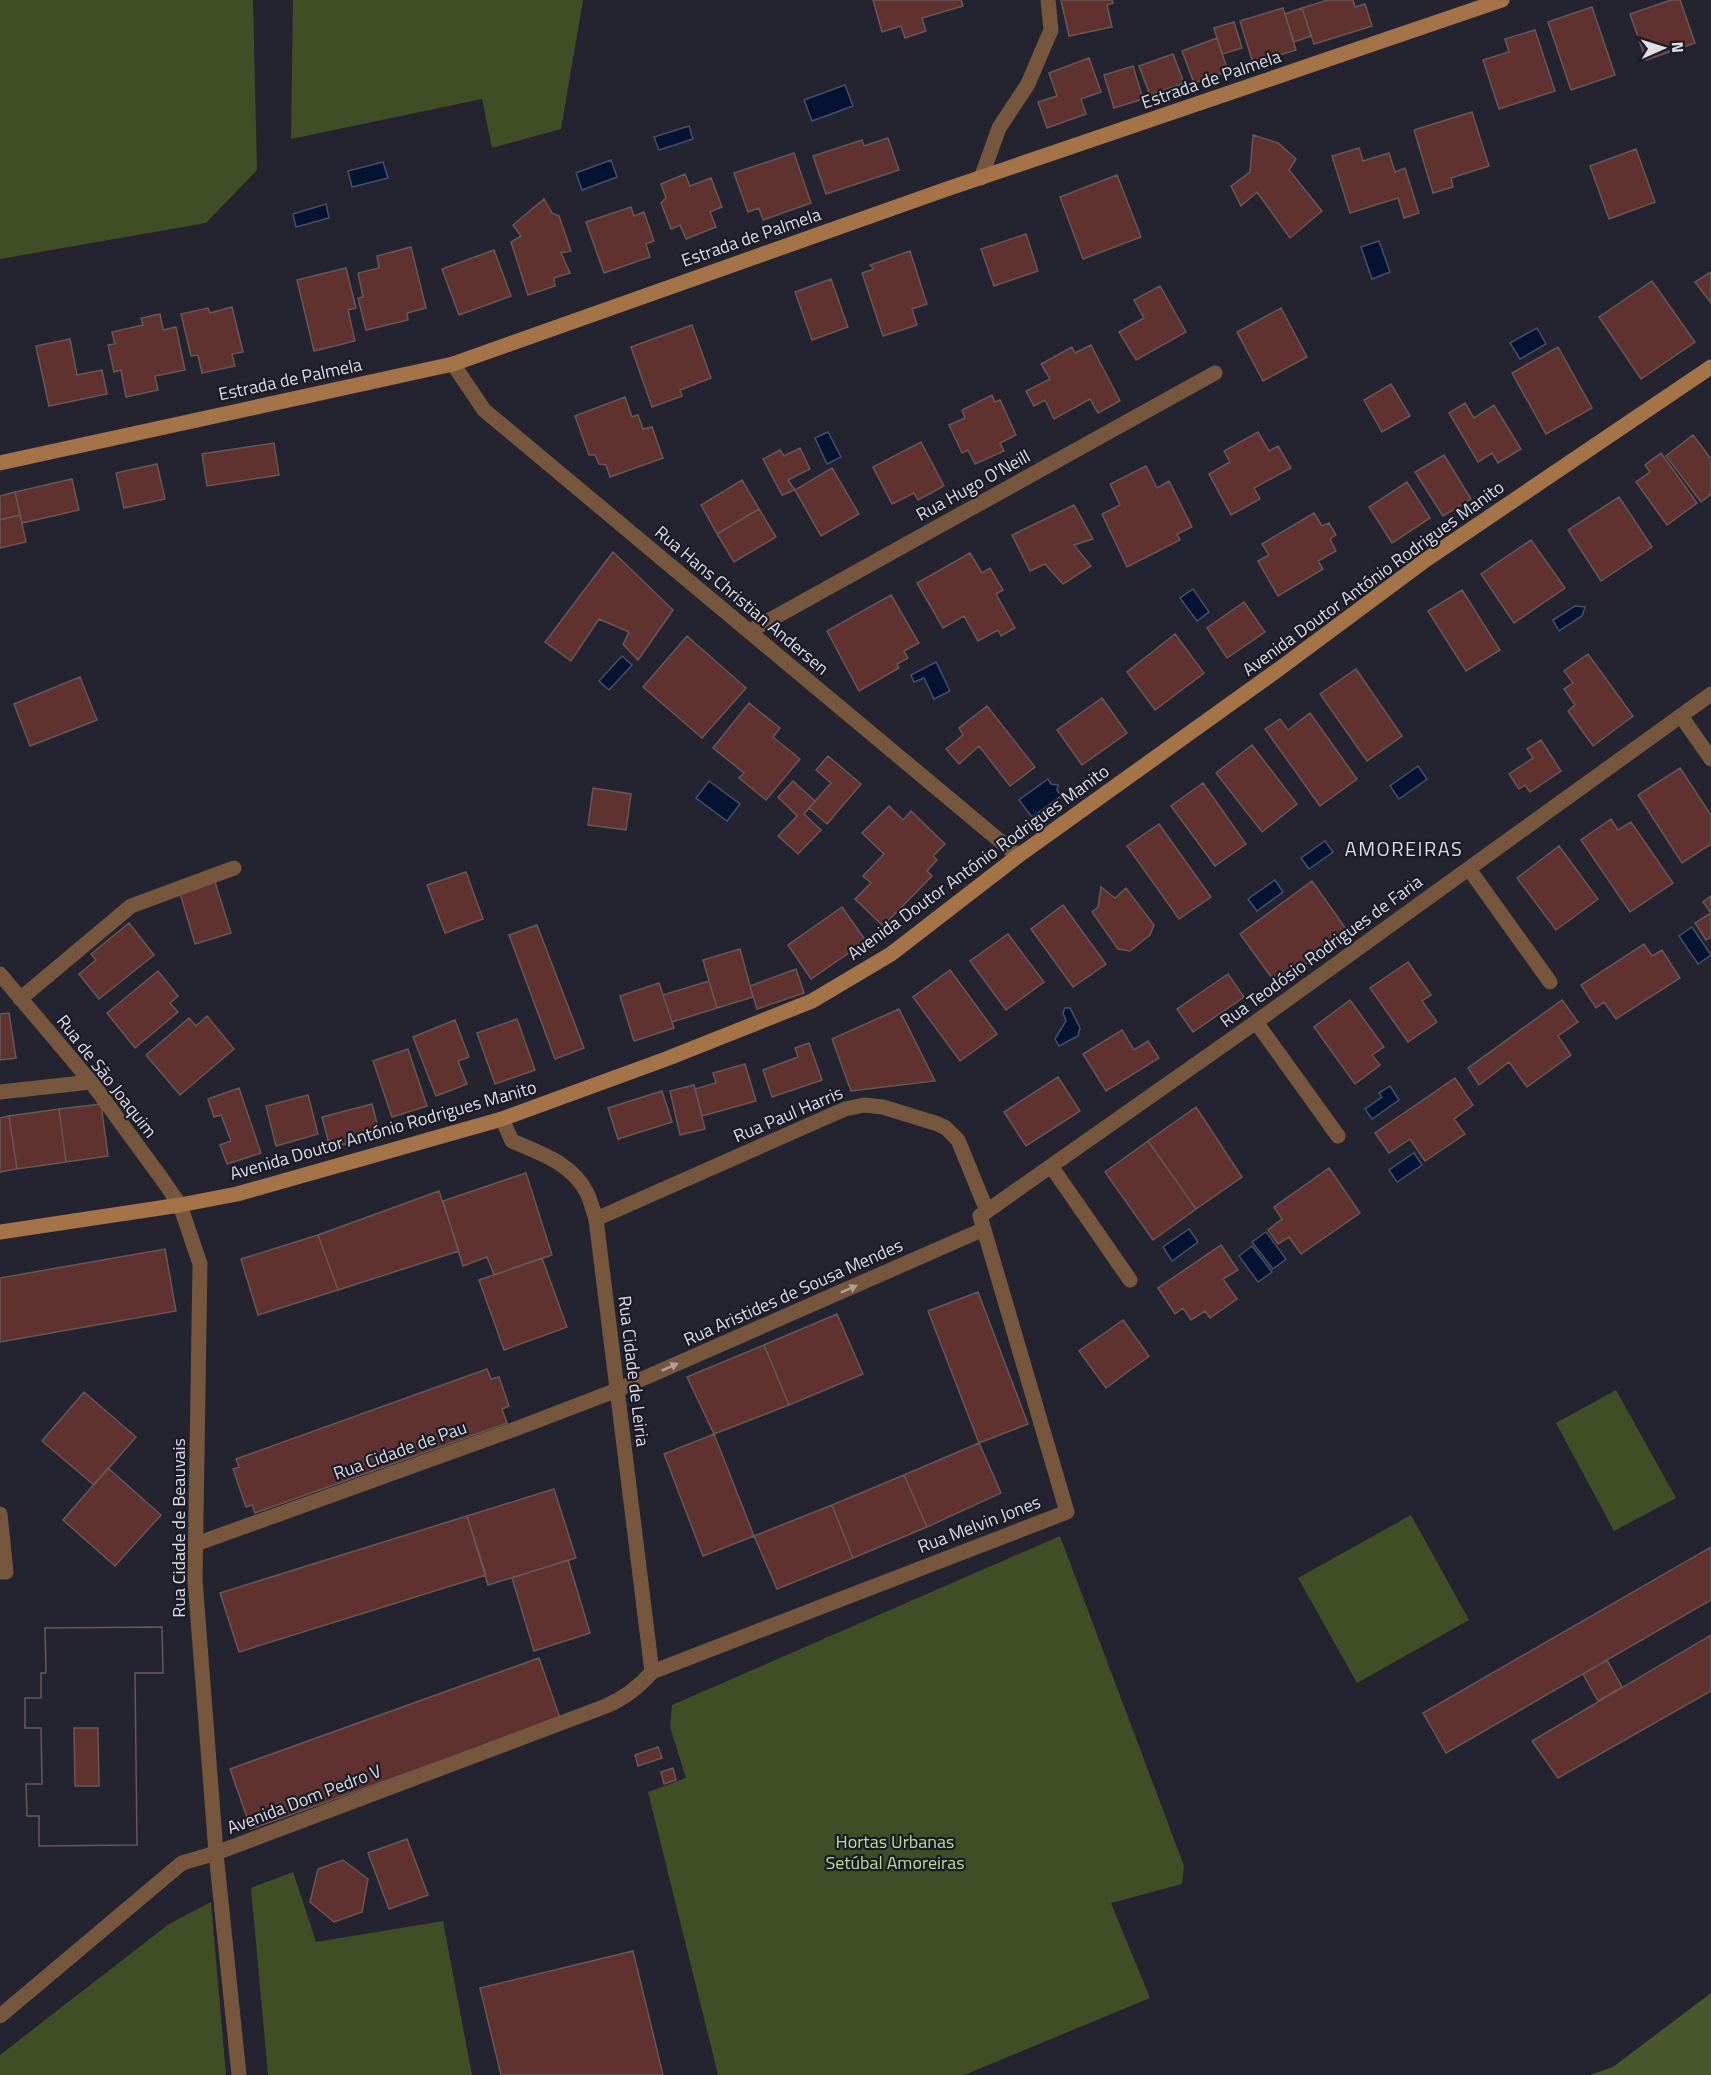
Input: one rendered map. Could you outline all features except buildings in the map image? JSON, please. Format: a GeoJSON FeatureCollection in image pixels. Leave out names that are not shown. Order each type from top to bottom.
{"type":"FeatureCollection","features":[{"type":"Feature","properties":{"kind":"street"},"geometry":{"type":"LineString","coordinates":[[981,178],[999,128],[1028,84],[1051,30],[1048,0]]}},
{"type":"Feature","properties":{"kind":"street","name":"Estrada de Palmela"},"geometry":{"type":"LineString","coordinates":[[0,463],[453,364],[981,178],[1502,0]]}},
{"type":"Feature","properties":{"kind":"street","name":"Rua Hans Christian Andersen"},"geometry":{"type":"LineString","coordinates":[[453,364],[484,410],[1018,856]]}},
{"type":"Feature","properties":{"kind":"street","name":"Avenida Doutor António Rodrigues Manito"},"geometry":{"type":"LineString","coordinates":[[0,1232],[180,1205],[237,1194],[502,1119],[666,1059],[812,1001],[891,954],[1018,856],[1279,669],[1427,559],[1711,368]]}},
{"type":"Feature","properties":{"kind":"street","name":"Rua Hugo O'Neill"},"geometry":{"type":"LineString","coordinates":[[750,631],[1215,373]]}},
{"type":"Feature","properties":{"kind":"street","name":"Rua Teodósio Rodrigues de Faria"},"geometry":{"type":"LineString","coordinates":[[984,1219],[1051,1166],[1256,1022],[1711,694]]}},
{"type":"Feature","properties":{"kind":"street"},"geometry":{"type":"LineString","coordinates":[[1681,716],[1711,759]]}},
{"type":"Feature","properties":{"kind":"street"},"geometry":{"type":"LineString","coordinates":[[20,999],[131,906],[234,868]]}},
{"type":"Feature","properties":{"kind":"street"},"geometry":{"type":"LineString","coordinates":[[1469,869],[1550,982]]}},
{"type":"Feature","properties":{"kind":"street","name":"Rua de São Joaquim"},"geometry":{"type":"LineString","coordinates":[[0,974],[91,1082],[180,1205]]}},
{"type":"Feature","properties":{"kind":"street"},"geometry":{"type":"LineString","coordinates":[[1256,1022],[1338,1136]]}},
{"type":"Feature","properties":{"kind":"street"},"geometry":{"type":"LineString","coordinates":[[0,1092],[91,1082]]}},
{"type":"Feature","properties":{"kind":"street","name":"Rua Paul Harris"},"geometry":{"type":"LineString","coordinates":[[596,1219],[845,1109],[864,1106],[883,1107],[938,1124],[953,1134],[958,1140],[984,1219]]}},
{"type":"Feature","properties":{"kind":"street","name":"Rua Cidade de Leiria"},"geometry":{"type":"LineString","coordinates":[[502,1119],[512,1141],[553,1159],[574,1173],[587,1193],[596,1219],[652,1672]]}},
{"type":"Feature","properties":{"kind":"street"},"geometry":{"type":"LineString","coordinates":[[1051,1166],[1130,1280]]}},
{"type":"Feature","properties":{"kind":"street","name":"Rua Cidade de Beauvais"},"geometry":{"type":"LineString","coordinates":[[180,1205],[200,1264],[195,1580],[216,1853],[239,2075]]}},
{"type":"Feature","properties":{"kind":"street","name":"Rua Aristides de Sousa Mendes"},"geometry":{"type":"LineString","coordinates":[[617,1390],[984,1219]]}},
{"type":"Feature","properties":{"kind":"street","name":"Rua Melvin Jones"},"geometry":{"type":"LineString","coordinates":[[652,1672],[1066,1512],[984,1219]]}},
{"type":"Feature","properties":{"kind":"street","name":"Rua Cidade de Pau"},"geometry":{"type":"LineString","coordinates":[[196,1544],[617,1390]]}},
{"type":"Feature","properties":{"kind":"street"},"geometry":{"type":"LineString","coordinates":[[0,1514],[6,1572],[0,1572]]}},
{"type":"Feature","properties":{"kind":"street","name":"Avenida Dom Pedro V"},"geometry":{"type":"LineString","coordinates":[[0,2016],[182,1863],[216,1853],[606,1706],[638,1688],[652,1672]]}},
{"type":"Feature","properties":{"kind":"green space"},"geometry":{"type":"Polygon","coordinates":[[[0,0],[253,0],[257,170],[206,223],[0,259],[0,0]]]}},
{"type":"Feature","properties":{"kind":"green space"},"geometry":{"type":"Polygon","coordinates":[[[293,0],[583,0],[561,129],[492,148],[482,99],[291,139],[293,0]]]}},
{"type":"Feature","properties":{"kind":"green space"},"geometry":{"type":"Polygon","coordinates":[[[1616,1390],[1676,1498],[1614,1531],[1556,1423],[1616,1390]]]}},
{"type":"Feature","properties":{"kind":"green space"},"geometry":{"type":"Polygon","coordinates":[[[1411,1515],[1469,1620],[1357,1683],[1298,1578],[1411,1515]]]}},
{"type":"Feature","properties":{"kind":"green space","name":"Hortas Urbanas Setúbal Amoreiras"},"geometry":{"type":"Polygon","coordinates":[[[1060,1536],[1184,1866],[1182,1884],[1111,1903],[1150,1998],[964,2075],[718,2075],[648,1792],[686,1778],[670,1727],[672,1705],[1060,1536]]]}},
{"type":"Feature","properties":{"kind":"green space"},"geometry":{"type":"Polygon","coordinates":[[[293,1872],[316,1942],[443,1921],[472,2075],[268,2075],[251,1888],[293,1872]]]}},
{"type":"Feature","properties":{"kind":"green space"},"geometry":{"type":"Polygon","coordinates":[[[211,1902],[226,2075],[0,2075],[0,2055],[169,1924],[211,1902]]]}},
{"type":"Feature","properties":{"kind":"green space"},"geometry":{"type":"Polygon","coordinates":[[[1711,1993],[1711,2075],[1590,2075],[1613,2067],[1711,1993]]]}},
{"type":"Feature","properties":{"kind":"water"},"geometry":{"type":"Polygon","coordinates":[[[845,85],[853,106],[812,121],[804,100],[845,85]]]}},
{"type":"Feature","properties":{"kind":"water"},"geometry":{"type":"Polygon","coordinates":[[[689,126],[693,139],[659,150],[654,137],[689,126]]]}},
{"type":"Feature","properties":{"kind":"water"},"geometry":{"type":"Polygon","coordinates":[[[611,160],[617,177],[582,190],[576,173],[611,160]]]}},
{"type":"Feature","properties":{"kind":"water"},"geometry":{"type":"Polygon","coordinates":[[[383,162],[388,178],[352,187],[348,171],[383,162]]]}},
{"type":"Feature","properties":{"kind":"water"},"geometry":{"type":"Polygon","coordinates":[[[326,204],[329,218],[296,227],[293,214],[326,204]]]}},
{"type":"Feature","properties":{"kind":"water"},"geometry":{"type":"Polygon","coordinates":[[[1379,241],[1390,272],[1372,279],[1361,247],[1379,241]]]}},
{"type":"Feature","properties":{"kind":"water"},"geometry":{"type":"Polygon","coordinates":[[[1537,328],[1546,344],[1520,359],[1510,343],[1537,328]]]}},
{"type":"Feature","properties":{"kind":"water"},"geometry":{"type":"Polygon","coordinates":[[[828,432],[841,457],[827,464],[815,438],[828,432]]]}},
{"type":"Feature","properties":{"kind":"water"},"geometry":{"type":"Polygon","coordinates":[[[1193,589],[1209,612],[1197,621],[1180,598],[1193,589]]]}},
{"type":"Feature","properties":{"kind":"water"},"geometry":{"type":"Polygon","coordinates":[[[1575,606],[1585,607],[1582,616],[1559,631],[1553,620],[1575,606]]]}},
{"type":"Feature","properties":{"kind":"water"},"geometry":{"type":"Polygon","coordinates":[[[622,656],[632,665],[609,690],[599,681],[622,656]]]}},
{"type":"Feature","properties":{"kind":"water"},"geometry":{"type":"Polygon","coordinates":[[[936,662],[950,691],[934,699],[924,678],[914,682],[911,675],[936,662]]]}},
{"type":"Feature","properties":{"kind":"water"},"geometry":{"type":"Polygon","coordinates":[[[1418,766],[1427,779],[1399,799],[1390,786],[1418,766]]]}},
{"type":"Feature","properties":{"kind":"water"},"geometry":{"type":"Polygon","coordinates":[[[1048,779],[1051,784],[1058,785],[1057,790],[1061,796],[1032,817],[1019,800],[1048,779]]]}},
{"type":"Feature","properties":{"kind":"water"},"geometry":{"type":"Polygon","coordinates":[[[709,781],[740,804],[727,821],[696,798],[709,781]]]}},
{"type":"Feature","properties":{"kind":"water"},"geometry":{"type":"Polygon","coordinates":[[[1325,841],[1333,852],[1309,869],[1301,858],[1325,841]]]}},
{"type":"Feature","properties":{"kind":"water"},"geometry":{"type":"Polygon","coordinates":[[[1275,880],[1283,892],[1257,911],[1248,899],[1275,880]]]}},
{"type":"Feature","properties":{"kind":"water"},"geometry":{"type":"Polygon","coordinates":[[[1692,927],[1711,955],[1698,964],[1679,936],[1692,927]]]}},
{"type":"Feature","properties":{"kind":"water"},"geometry":{"type":"Polygon","coordinates":[[[1065,1008],[1070,1008],[1080,1028],[1078,1036],[1059,1046],[1055,1039],[1066,1021],[1063,1013],[1065,1008]]]}},
{"type":"Feature","properties":{"kind":"water"},"geometry":{"type":"Polygon","coordinates":[[[1390,1086],[1399,1100],[1372,1119],[1365,1109],[1382,1097],[1379,1093],[1390,1086]]]}},
{"type":"Feature","properties":{"kind":"water"},"geometry":{"type":"Polygon","coordinates":[[[1414,1153],[1422,1165],[1397,1182],[1389,1170],[1414,1153]]]}},
{"type":"Feature","properties":{"kind":"water"},"geometry":{"type":"Polygon","coordinates":[[[1189,1229],[1198,1242],[1172,1261],[1163,1247],[1189,1229]]]}},
{"type":"Feature","properties":{"kind":"water"},"geometry":{"type":"Polygon","coordinates":[[[1266,1232],[1286,1259],[1273,1269],[1252,1242],[1266,1232]]]}},
{"type":"Feature","properties":{"kind":"water"},"geometry":{"type":"Polygon","coordinates":[[[1252,1246],[1272,1272],[1258,1282],[1239,1256],[1252,1246]]]}},
{"type":"Feature","properties":{"kind":"district","name":"AMOREIRAS"},"geometry":{"type":"Point","coordinates":[1404,848]}}]}
